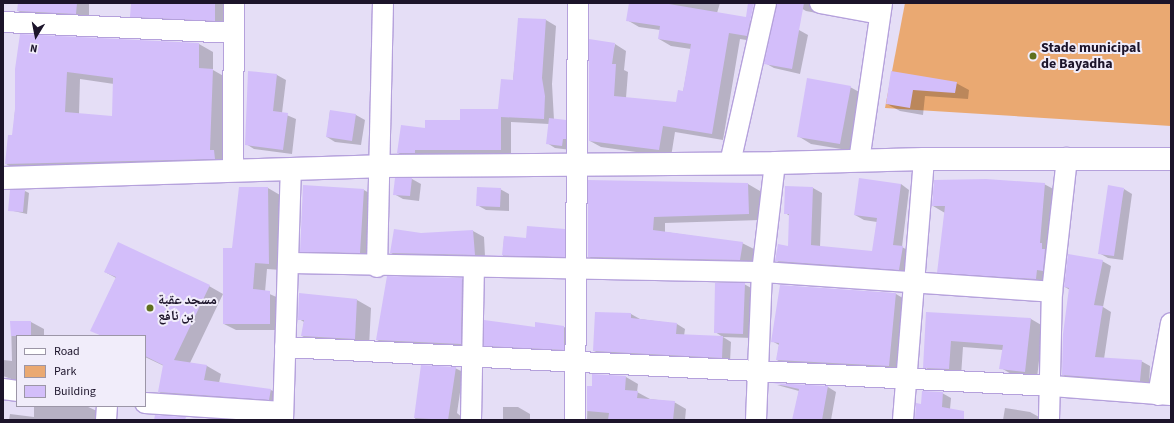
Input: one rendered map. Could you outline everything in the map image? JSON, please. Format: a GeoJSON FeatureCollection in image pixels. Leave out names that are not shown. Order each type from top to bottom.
{"type":"FeatureCollection","features":[{"type":"Feature","properties":{"kind":"main road"},"geometry":{"type":"LineString","coordinates":[[3,178],[379,166],[775,163],[924,159],[1171,159]]}},
{"type":"Feature","properties":{"kind":"street"},"geometry":{"type":"LineString","coordinates":[[233,171],[234,3]]}},
{"type":"Feature","properties":{"kind":"street"},"geometry":{"type":"LineString","coordinates":[[377,267],[383,3]]}},
{"type":"Feature","properties":{"kind":"street"},"geometry":{"type":"LineString","coordinates":[[576,420],[578,3]]}},
{"type":"Feature","properties":{"kind":"street"},"geometry":{"type":"LineString","coordinates":[[730,163],[766,3]]}},
{"type":"Feature","properties":{"kind":"street"},"geometry":{"type":"LineString","coordinates":[[820,3],[881,8],[859,161]]}},
{"type":"Feature","properties":{"kind":"street"},"geometry":{"type":"LineString","coordinates":[[3,22],[234,33]]}},
{"type":"Feature","properties":{"kind":"street"},"geometry":{"type":"LineString","coordinates":[[1049,420],[1052,386],[1052,292],[1067,158]]}},
{"type":"Feature","properties":{"kind":"street"},"geometry":{"type":"LineString","coordinates":[[903,420],[905,378],[915,280],[924,159]]}},
{"type":"Feature","properties":{"kind":"street"},"geometry":{"type":"LineString","coordinates":[[756,420],[762,272],[775,163]]}},
{"type":"Feature","properties":{"kind":"street"},"geometry":{"type":"LineString","coordinates":[[146,403],[283,416],[290,263],[291,170]]}},
{"type":"Feature","properties":{"kind":"street"},"geometry":{"type":"LineString","coordinates":[[290,263],[377,267],[762,272],[915,280],[1052,292]]}},
{"type":"Feature","properties":{"kind":"street"},"geometry":{"type":"LineString","coordinates":[[471,420],[474,268]]}},
{"type":"Feature","properties":{"kind":"street"},"geometry":{"type":"LineString","coordinates":[[285,347],[473,355],[759,372],[1052,386],[1165,395],[1171,323]]}},
{"type":"Feature","properties":{"kind":"street"},"geometry":{"type":"LineString","coordinates":[[3,389],[16,391]]}},
{"type":"Feature","properties":{"kind":"street"},"geometry":{"type":"LineString","coordinates":[[106,420],[107,407]]}},
{"type":"Feature","properties":{"kind":"green space","name":"Stade municipal de Bayadha"},"geometry":{"type":"Polygon","coordinates":[[[905,3],[1171,3],[1171,126],[885,108],[905,3]]]}},
{"type":"Feature","properties":{"kind":"building"},"geometry":{"type":"Polygon","coordinates":[[[18,3],[77,3],[76,14],[17,11],[18,3]]]}},
{"type":"Feature","properties":{"kind":"building"},"geometry":{"type":"Polygon","coordinates":[[[131,3],[215,3],[215,21],[130,17],[131,3]]]}},
{"type":"Feature","properties":{"kind":"building"},"geometry":{"type":"Polygon","coordinates":[[[629,3],[663,3],[746,17],[748,3],[754,3],[747,36],[729,33],[712,134],[663,126],[659,150],[589,141],[589,39],[615,43],[612,64],[616,64],[614,96],[676,102],[678,90],[683,91],[691,44],[658,39],[660,26],[626,21],[629,3]]]}},
{"type":"Feature","properties":{"kind":"building"},"geometry":{"type":"Polygon","coordinates":[[[777,3],[804,3],[792,69],[764,64],[777,3]]]}},
{"type":"Feature","properties":{"kind":"building"},"geometry":{"type":"Polygon","coordinates":[[[518,18],[546,19],[542,78],[545,96],[544,119],[501,117],[501,150],[415,150],[415,153],[397,153],[401,125],[425,128],[425,120],[460,120],[460,109],[498,109],[501,79],[513,80],[518,18]]]}},
{"type":"Feature","properties":{"kind":"building"},"geometry":{"type":"Polygon","coordinates":[[[20,34],[199,43],[199,68],[213,69],[210,150],[214,150],[215,159],[5,164],[8,135],[12,135],[15,109],[15,69],[20,34]],[[67,72],[65,112],[112,116],[113,78],[67,72]]]}},
{"type":"Feature","properties":{"kind":"building"},"geometry":{"type":"Polygon","coordinates":[[[248,71],[277,74],[273,111],[288,113],[283,150],[245,145],[248,71]]]}},
{"type":"Feature","properties":{"kind":"building"},"geometry":{"type":"Polygon","coordinates":[[[891,71],[957,82],[955,93],[913,90],[910,108],[886,104],[891,71]]]}},
{"type":"Feature","properties":{"kind":"building"},"geometry":{"type":"Polygon","coordinates":[[[807,78],[851,86],[840,144],[797,137],[807,78]]]}},
{"type":"Feature","properties":{"kind":"building"},"geometry":{"type":"Polygon","coordinates":[[[330,110],[356,114],[352,141],[326,137],[330,110]]]}},
{"type":"Feature","properties":{"kind":"building"},"geometry":{"type":"Polygon","coordinates":[[[549,118],[566,120],[566,139],[563,139],[562,146],[546,144],[549,118]]]}},
{"type":"Feature","properties":{"kind":"building"},"geometry":{"type":"Polygon","coordinates":[[[395,178],[412,178],[410,196],[393,195],[395,178]]]}},
{"type":"Feature","properties":{"kind":"building"},"geometry":{"type":"Polygon","coordinates":[[[859,178],[901,184],[893,245],[903,246],[899,270],[775,261],[778,244],[788,246],[789,214],[784,214],[785,186],[813,187],[811,245],[872,251],[877,218],[854,215],[859,178]]]}},
{"type":"Feature","properties":{"kind":"building"},"geometry":{"type":"Polygon","coordinates":[[[986,179],[1045,183],[1040,243],[1042,243],[1042,249],[1045,249],[1043,271],[1037,270],[1036,279],[937,273],[945,206],[932,206],[934,180],[986,179]]]}},
{"type":"Feature","properties":{"kind":"building"},"geometry":{"type":"Polygon","coordinates":[[[588,180],[748,183],[749,214],[654,217],[653,230],[743,242],[740,260],[588,257],[588,180]]]}},
{"type":"Feature","properties":{"kind":"building"},"geometry":{"type":"Polygon","coordinates":[[[303,185],[364,189],[360,253],[300,252],[303,185]]]}},
{"type":"Feature","properties":{"kind":"building"},"geometry":{"type":"Polygon","coordinates":[[[1108,185],[1124,188],[1114,256],[1098,254],[1108,185]]]}},
{"type":"Feature","properties":{"kind":"building"},"geometry":{"type":"Polygon","coordinates":[[[239,187],[268,187],[269,264],[255,263],[253,289],[270,291],[270,324],[223,324],[223,248],[232,248],[239,187]]]}},
{"type":"Feature","properties":{"kind":"building"},"geometry":{"type":"Polygon","coordinates":[[[477,187],[501,188],[500,207],[476,206],[477,187]]]}},
{"type":"Feature","properties":{"kind":"building"},"geometry":{"type":"Polygon","coordinates":[[[10,190],[25,190],[23,212],[8,211],[10,190]]]}},
{"type":"Feature","properties":{"kind":"building"},"geometry":{"type":"Polygon","coordinates":[[[527,226],[565,229],[565,257],[478,255],[502,255],[504,236],[526,238],[527,226]]]}},
{"type":"Feature","properties":{"kind":"building"},"geometry":{"type":"Polygon","coordinates":[[[394,229],[421,233],[473,230],[475,255],[390,253],[394,229]]]}},
{"type":"Feature","properties":{"kind":"building","name":"مسجد عقبة بن نافع"},"geometry":{"type":"Polygon","coordinates":[[[118,242],[210,285],[174,360],[207,365],[204,380],[271,389],[269,400],[158,392],[163,365],[146,356],[146,335],[100,335],[90,331],[116,277],[104,272],[118,242]]]}},
{"type":"Feature","properties":{"kind":"building"},"geometry":{"type":"Polygon","coordinates":[[[1068,254],[1103,260],[1094,305],[1103,306],[1095,357],[1142,360],[1140,381],[1062,375],[1063,334],[1069,288],[1064,287],[1068,254]]]}},
{"type":"Feature","properties":{"kind":"building"},"geometry":{"type":"Polygon","coordinates":[[[387,276],[462,278],[461,344],[376,340],[387,276]]]}},
{"type":"Feature","properties":{"kind":"building"},"geometry":{"type":"Polygon","coordinates":[[[715,283],[745,283],[743,334],[714,333],[715,283]]]}},
{"type":"Feature","properties":{"kind":"building"},"geometry":{"type":"Polygon","coordinates":[[[780,285],[896,293],[889,366],[776,360],[779,343],[771,342],[780,285]]]}},
{"type":"Feature","properties":{"kind":"building"},"geometry":{"type":"Polygon","coordinates":[[[299,293],[357,299],[355,339],[301,336],[304,320],[298,320],[299,293]]]}},
{"type":"Feature","properties":{"kind":"building"},"geometry":{"type":"Polygon","coordinates":[[[595,312],[631,313],[631,318],[677,323],[676,334],[723,336],[722,358],[593,351],[595,312]]]}},
{"type":"Feature","properties":{"kind":"building"},"geometry":{"type":"Polygon","coordinates":[[[926,312],[1031,318],[1025,372],[999,369],[1003,345],[951,341],[949,369],[923,368],[926,312]]]}},
{"type":"Feature","properties":{"kind":"building"},"geometry":{"type":"Polygon","coordinates":[[[484,320],[535,327],[535,322],[564,326],[564,350],[484,346],[484,320]]]}},
{"type":"Feature","properties":{"kind":"building"},"geometry":{"type":"Polygon","coordinates":[[[10,321],[31,321],[31,335],[11,336],[10,321]]]}},
{"type":"Feature","properties":{"kind":"building"},"geometry":{"type":"Polygon","coordinates":[[[421,365],[456,367],[448,420],[414,418],[421,365]]]}},
{"type":"Feature","properties":{"kind":"building"},"geometry":{"type":"Polygon","coordinates":[[[592,374],[626,376],[625,390],[638,391],[637,398],[675,401],[673,420],[608,420],[609,413],[587,411],[587,386],[592,386],[592,374]]]}},
{"type":"Feature","properties":{"kind":"building"},"geometry":{"type":"Polygon","coordinates":[[[773,383],[828,386],[822,420],[792,420],[799,389],[773,383]]]}},
{"type":"Feature","properties":{"kind":"building"},"geometry":{"type":"Polygon","coordinates":[[[922,391],[943,392],[942,407],[964,411],[964,420],[915,420],[916,403],[921,404],[922,391]]]}},
{"type":"Feature","properties":{"kind":"building"},"geometry":{"type":"Polygon","coordinates":[[[155,415],[186,417],[185,420],[154,420],[155,415]]]}},
{"type":"Feature","properties":{"kind":"place","name":"Stade municipal de Bayadha"},"geometry":{"type":"Point","coordinates":[1033,56]}},
{"type":"Feature","properties":{"kind":"place","name":"مسجد عقبة بن نافع"},"geometry":{"type":"Point","coordinates":[150,308]}}]}
